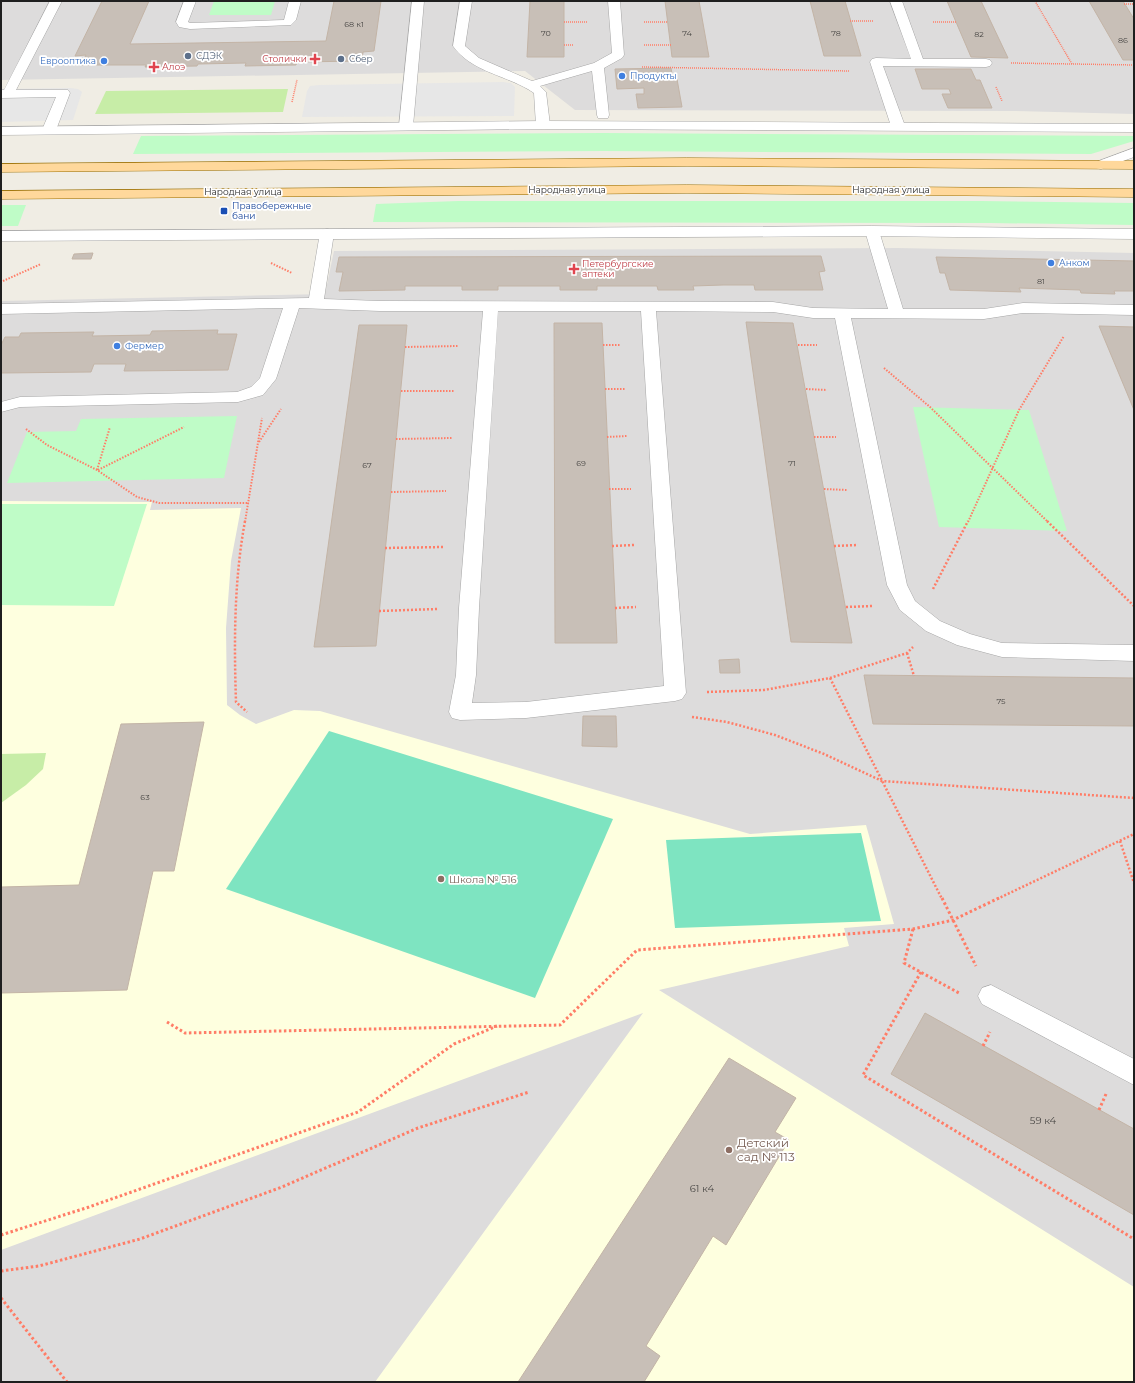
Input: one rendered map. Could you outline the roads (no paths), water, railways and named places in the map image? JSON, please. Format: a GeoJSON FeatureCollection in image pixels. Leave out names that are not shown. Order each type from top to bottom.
{"type":"FeatureCollection","features":[{"type":"Feature","properties":{"kind":"main road"},"geometry":{"type":"LineString","coordinates":[[1,168],[679,162],[1134,165]]}},
{"type":"Feature","properties":{"kind":"main road","name":"Народная улица"},"geometry":{"type":"LineString","coordinates":[[1,195],[680,189],[1134,192]]}},
{"type":"Feature","properties":{"kind":"street"},"geometry":{"type":"LineString","coordinates":[[1,131],[543,125],[1134,128]]}},
{"type":"Feature","properties":{"kind":"street"},"geometry":{"type":"LineString","coordinates":[[1101,165],[1134,152]]}},
{"type":"Feature","properties":{"kind":"street"},"geometry":{"type":"LineString","coordinates":[[1,236],[872,231],[1134,234]]}},
{"type":"Feature","properties":{"kind":"lane"},"geometry":{"type":"LineString","coordinates":[[4,94],[56,1]]}},
{"type":"Feature","properties":{"kind":"lane"},"geometry":{"type":"LineString","coordinates":[[190,1],[182,22],[183,25],[287,23],[290,20],[295,1]]}},
{"type":"Feature","properties":{"kind":"lane"},"geometry":{"type":"LineString","coordinates":[[406,126],[418,1]]}},
{"type":"Feature","properties":{"kind":"lane"},"geometry":{"type":"LineString","coordinates":[[466,1],[459,46],[464,54],[474,60],[531,85],[540,92],[543,125]]}},
{"type":"Feature","properties":{"kind":"lane"},"geometry":{"type":"LineString","coordinates":[[531,85],[598,66],[618,55],[614,1]]}},
{"type":"Feature","properties":{"kind":"lane"},"geometry":{"type":"LineString","coordinates":[[896,1],[918,62]]}},
{"type":"Feature","properties":{"kind":"lane"},"geometry":{"type":"LineString","coordinates":[[898,126],[876,62],[986,63]]}},
{"type":"Feature","properties":{"kind":"lane"},"geometry":{"type":"LineString","coordinates":[[598,66],[603,115]]}},
{"type":"Feature","properties":{"kind":"lane"},"geometry":{"type":"LineString","coordinates":[[4,94],[64,93],[49,130]]}},
{"type":"Feature","properties":{"kind":"lane"},"geometry":{"type":"LineString","coordinates":[[872,231],[897,314]]}},
{"type":"Feature","properties":{"kind":"lane"},"geometry":{"type":"LineString","coordinates":[[316,303],[327,233]]}},
{"type":"Feature","properties":{"kind":"lane"},"geometry":{"type":"LineString","coordinates":[[1,407],[20,402],[238,397],[257,391],[268,379],[293,303]]}},
{"type":"Feature","properties":{"kind":"lane"},"geometry":{"type":"LineString","coordinates":[[1,309],[316,303],[380,306],[773,307],[813,313],[897,314],[984,314],[1023,308],[1134,310]]}},
{"type":"Feature","properties":{"kind":"lane"},"geometry":{"type":"LineString","coordinates":[[491,306],[469,608],[466,675],[460,712],[526,710],[675,693],[648,306]]}},
{"type":"Feature","properties":{"kind":"lane"},"geometry":{"type":"LineString","coordinates":[[842,313],[897,585],[907,605],[933,626],[964,640],[1002,650],[1134,653]]}},
{"type":"Feature","properties":{"kind":"lane"},"geometry":{"type":"LineString","coordinates":[[991,996],[1134,1073]]}},
{"type":"Feature","properties":{"kind":"place","name":"СДЭК"},"geometry":{"type":"Point","coordinates":[188,56]}},
{"type":"Feature","properties":{"kind":"place","name":"Столички"},"geometry":{"type":"Point","coordinates":[315,59]}},
{"type":"Feature","properties":{"kind":"place","name":"Сбер"},"geometry":{"type":"Point","coordinates":[341,59]}},
{"type":"Feature","properties":{"kind":"place","name":"Еврооптика"},"geometry":{"type":"Point","coordinates":[104,61]}},
{"type":"Feature","properties":{"kind":"place","name":"Алоэ"},"geometry":{"type":"Point","coordinates":[154,67]}},
{"type":"Feature","properties":{"kind":"place","name":"Продукты"},"geometry":{"type":"Point","coordinates":[622,76]}},
{"type":"Feature","properties":{"kind":"place","name":"Правобережные бани"},"geometry":{"type":"Point","coordinates":[224,211]}},
{"type":"Feature","properties":{"kind":"place","name":"Анком"},"geometry":{"type":"Point","coordinates":[1051,263]}},
{"type":"Feature","properties":{"kind":"place","name":"Петербургские аптеки"},"geometry":{"type":"Point","coordinates":[574,269]}},
{"type":"Feature","properties":{"kind":"place","name":"Фермер"},"geometry":{"type":"Point","coordinates":[117,346]}},
{"type":"Feature","properties":{"kind":"place","name":"Школа № 516"},"geometry":{"type":"Point","coordinates":[441,879]}},
{"type":"Feature","properties":{"kind":"place","name":"Детский сад № 113"},"geometry":{"type":"Point","coordinates":[729,1150]}}]}
